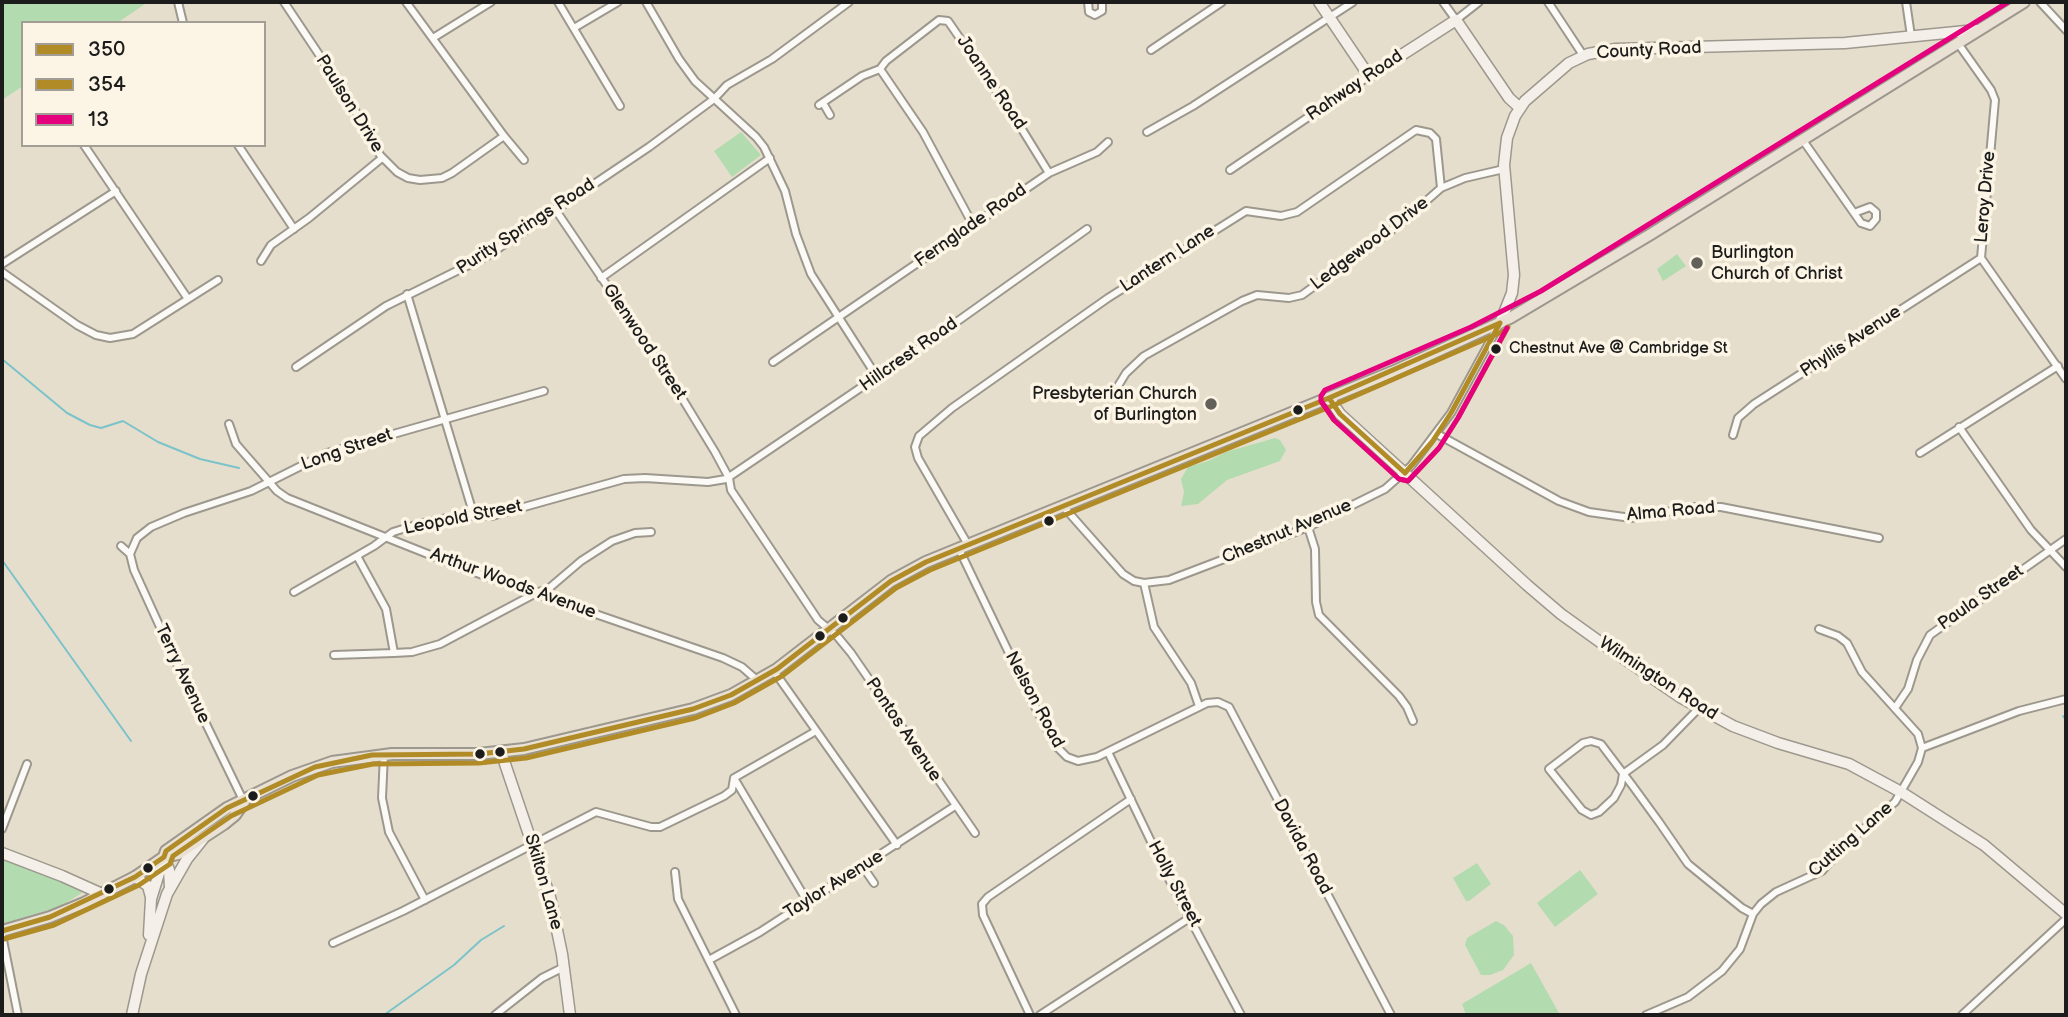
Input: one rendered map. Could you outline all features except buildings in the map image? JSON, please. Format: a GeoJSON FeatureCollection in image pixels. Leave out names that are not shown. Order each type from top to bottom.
{"type":"FeatureCollection","features":[{"type":"Feature","properties":{"kind":"main road"},"geometry":{"type":"LineString","coordinates":[[164,857],[166,851],[228,808],[315,767],[353,757],[384,754],[501,752],[537,747],[693,709],[731,695],[774,671],[899,576],[963,545],[1329,398],[1500,323],[1590,271],[2024,2]]}},
{"type":"Feature","properties":{"kind":"main road"},"geometry":{"type":"LineString","coordinates":[[2,933],[50,917],[102,894],[135,877],[164,857],[178,854],[235,815],[244,802]]}},
{"type":"Feature","properties":{"kind":"street"},"geometry":{"type":"LineString","coordinates":[[178,2],[183,21]]}},
{"type":"Feature","properties":{"kind":"street","name":"Paulson Drive"},"geometry":{"type":"LineString","coordinates":[[284,2],[348,98],[382,158],[408,178],[442,178],[504,136]]}},
{"type":"Feature","properties":{"kind":"street"},"geometry":{"type":"LineString","coordinates":[[406,2],[524,160]]}},
{"type":"Feature","properties":{"kind":"street"},"geometry":{"type":"LineString","coordinates":[[433,38],[491,2]]}},
{"type":"Feature","properties":{"kind":"street"},"geometry":{"type":"LineString","coordinates":[[558,2],[620,106]]}},
{"type":"Feature","properties":{"kind":"street"},"geometry":{"type":"LineString","coordinates":[[574,28],[618,2]]}},
{"type":"Feature","properties":{"kind":"street"},"geometry":{"type":"LineString","coordinates":[[646,2],[695,81],[757,137],[770,158],[785,191],[807,266],[877,377]]}},
{"type":"Feature","properties":{"kind":"street","name":"Purity Springs Road"},"geometry":{"type":"LineString","coordinates":[[296,367],[407,294],[471,265],[649,147],[714,99],[727,85],[778,55],[849,2]]}},
{"type":"Feature","properties":{"kind":"street"},"geometry":{"type":"LineString","coordinates":[[1088,2],[1088,10],[1095,15],[1102,11],[1102,2]]}},
{"type":"Feature","properties":{"kind":"street"},"geometry":{"type":"LineString","coordinates":[[1151,50],[1222,2]]}},
{"type":"Feature","properties":{"kind":"street"},"geometry":{"type":"LineString","coordinates":[[1319,2],[1369,76]]}},
{"type":"Feature","properties":{"kind":"street"},"geometry":{"type":"LineString","coordinates":[[1147,132],[1193,106],[1353,2]]}},
{"type":"Feature","properties":{"kind":"street"},"geometry":{"type":"LineString","coordinates":[[1443,2],[1509,98],[1520,108]]}},
{"type":"Feature","properties":{"kind":"street","name":"Rahway Road"},"geometry":{"type":"LineString","coordinates":[[1230,170],[1479,2]]}},
{"type":"Feature","properties":{"kind":"street"},"geometry":{"type":"LineString","coordinates":[[1548,2],[1583,55]]}},
{"type":"Feature","properties":{"kind":"street"},"geometry":{"type":"LineString","coordinates":[[1906,2],[1912,36]]}},
{"type":"Feature","properties":{"kind":"street"},"geometry":{"type":"LineString","coordinates":[[2040,2],[2066,30]]}},
{"type":"Feature","properties":{"kind":"street","name":"Joanne Road"},"geometry":{"type":"LineString","coordinates":[[830,114],[821,104],[862,76],[880,69],[886,61],[939,20],[948,20],[1016,118],[1049,173]]}},
{"type":"Feature","properties":{"kind":"street","name":"County Road"},"geometry":{"type":"LineString","coordinates":[[1500,323],[1512,293],[1514,275],[1504,169],[1507,138],[1520,108],[1569,63],[1583,55],[1616,49],[1810,45],[1976,30]]}},
{"type":"Feature","properties":{"kind":"street","name":"Leroy Drive"},"geometry":{"type":"LineString","coordinates":[[1957,42],[1995,98],[1981,258],[2066,379]]}},
{"type":"Feature","properties":{"kind":"street"},"geometry":{"type":"LineString","coordinates":[[880,69],[923,132],[973,225]]}},
{"type":"Feature","properties":{"kind":"street","name":"Lantern Lane"},"geometry":{"type":"LineString","coordinates":[[963,545],[915,452],[919,436],[952,408],[1108,299],[1235,216],[1251,211],[1281,216],[1297,212],[1416,130],[1426,131],[1436,139],[1441,188]]}},
{"type":"Feature","properties":{"kind":"street"},"geometry":{"type":"LineString","coordinates":[[1802,139],[1854,213]]}},
{"type":"Feature","properties":{"kind":"street","name":"Fernglade Road"},"geometry":{"type":"LineString","coordinates":[[773,362],[1049,173],[1097,152],[1108,142]]}},
{"type":"Feature","properties":{"kind":"street"},"geometry":{"type":"LineString","coordinates":[[85,147],[188,299]]}},
{"type":"Feature","properties":{"kind":"street"},"geometry":{"type":"LineString","coordinates":[[239,147],[294,229]]}},
{"type":"Feature","properties":{"kind":"street"},"geometry":{"type":"LineString","coordinates":[[261,261],[271,245],[382,158]]}},
{"type":"Feature","properties":{"kind":"street"},"geometry":{"type":"LineString","coordinates":[[601,278],[770,158]]}},
{"type":"Feature","properties":{"kind":"street"},"geometry":{"type":"LineString","coordinates":[[1441,188],[1465,178],[1504,169]]}},
{"type":"Feature","properties":{"kind":"street","name":"Ledgewood Drive"},"geometry":{"type":"LineString","coordinates":[[1118,386],[1126,373],[1144,356],[1242,301],[1257,295],[1289,298],[1302,295],[1400,224],[1441,188]]}},
{"type":"Feature","properties":{"kind":"street"},"geometry":{"type":"LineString","coordinates":[[2,264],[116,191]]}},
{"type":"Feature","properties":{"kind":"street","name":"Glenwood Street"},"geometry":{"type":"LineString","coordinates":[[555,209],[671,380],[729,478],[731,490],[818,620],[829,629]]}},
{"type":"Feature","properties":{"kind":"street","name":"Hillcrest Road"},"geometry":{"type":"LineString","coordinates":[[729,478],[1087,229]]}},
{"type":"Feature","properties":{"kind":"street","name":"Phyllis Avenue"},"geometry":{"type":"LineString","coordinates":[[1733,435],[1738,418],[1754,404],[1981,258]]}},
{"type":"Feature","properties":{"kind":"street"},"geometry":{"type":"LineString","coordinates":[[2,272],[77,325],[105,338],[134,334],[218,280]]}},
{"type":"Feature","properties":{"kind":"street"},"geometry":{"type":"LineString","coordinates":[[407,294],[474,516]]}},
{"type":"Feature","properties":{"kind":"street","name":"Chestnut Avenue"},"geometry":{"type":"LineString","coordinates":[[1144,583],[1169,580],[1307,527],[1385,489],[1405,473],[1437,434],[1456,405],[1500,323]]}},
{"type":"Feature","properties":{"kind":"street"},"geometry":{"type":"LineString","coordinates":[[1920,453],[2058,366]]}},
{"type":"Feature","properties":{"kind":"street","name":"Long Street"},"geometry":{"type":"LineString","coordinates":[[130,554],[137,538],[162,521],[251,491],[327,453],[544,391]]}},
{"type":"Feature","properties":{"kind":"street","name":"Wilmington Road"},"geometry":{"type":"LineString","coordinates":[[1329,398],[1340,414],[1561,614],[1659,684],[1699,708],[1758,736],[1849,764],[1901,792],[1984,845],[2066,914]]}},
{"type":"Feature","properties":{"kind":"street","name":"Arthur Woods Avenue"},"geometry":{"type":"LineString","coordinates":[[229,424],[236,444],[277,491],[287,498],[468,569],[723,658],[742,667],[758,681]]}},
{"type":"Feature","properties":{"kind":"street"},"geometry":{"type":"LineString","coordinates":[[1959,427],[2031,530],[2066,567]]}},
{"type":"Feature","properties":{"kind":"street","name":"Alma Road"},"geometry":{"type":"LineString","coordinates":[[1437,434],[1559,500],[1589,512],[1631,518],[1687,508],[1721,507],[1880,538]]}},
{"type":"Feature","properties":{"kind":"street","name":"Leopold Street"},"geometry":{"type":"LineString","coordinates":[[294,592],[386,536],[432,520],[492,516],[624,479],[708,482],[729,478]]}},
{"type":"Feature","properties":{"kind":"street"},"geometry":{"type":"LineString","coordinates":[[1062,505],[1123,574],[1134,581],[1144,583],[1156,632],[1191,684],[1199,706]]}},
{"type":"Feature","properties":{"kind":"street"},"geometry":{"type":"LineString","coordinates":[[1307,527],[1315,549],[1316,602],[1320,615],[1399,696],[1413,721]]}},
{"type":"Feature","properties":{"kind":"street"},"geometry":{"type":"LineString","coordinates":[[334,655],[394,653],[430,648],[538,592],[547,590],[612,541],[635,533],[651,532]]}},
{"type":"Feature","properties":{"kind":"street","name":"Paula Street"},"geometry":{"type":"LineString","coordinates":[[1895,708],[1908,689],[1917,660],[1930,635],[2066,539]]}},
{"type":"Feature","properties":{"kind":"street","name":"Nelson Road"},"geometry":{"type":"LineString","coordinates":[[963,545],[982,600],[1058,748],[1067,757],[1078,761],[1092,759],[1199,706]]}},
{"type":"Feature","properties":{"kind":"street","name":"Terry Avenue"},"geometry":{"type":"LineString","coordinates":[[121,546],[130,554],[134,570],[176,662],[244,802]]}},
{"type":"Feature","properties":{"kind":"street"},"geometry":{"type":"LineString","coordinates":[[357,556],[386,609],[394,653]]}},
{"type":"Feature","properties":{"kind":"street","name":"Pontos Avenue"},"geometry":{"type":"LineString","coordinates":[[829,629],[859,665],[975,833]]}},
{"type":"Feature","properties":{"kind":"street"},"geometry":{"type":"LineString","coordinates":[[1819,629],[1838,636],[1847,643],[1862,672],[1918,734],[1922,748],[2019,711],[2066,699]]}},
{"type":"Feature","properties":{"kind":"street"},"geometry":{"type":"LineString","coordinates":[[774,671],[897,845]]}},
{"type":"Feature","properties":{"kind":"street","name":"Davida Road"},"geometry":{"type":"LineString","coordinates":[[1199,706],[1213,702],[1223,704],[1230,708],[1237,719],[1391,1015]]}},
{"type":"Feature","properties":{"kind":"street"},"geometry":{"type":"LineString","coordinates":[[1699,708],[1663,745],[1623,774],[1614,798],[1599,812],[1591,815],[1582,810],[1549,769],[1583,743],[1591,741],[1602,746],[1623,774],[1688,864],[1740,907],[1754,914]]}},
{"type":"Feature","properties":{"kind":"street"},"geometry":{"type":"LineString","coordinates":[[734,778],[816,731]]}},
{"type":"Feature","properties":{"kind":"street","name":"Cutting Lane"},"geometry":{"type":"LineString","coordinates":[[1646,1015],[1688,997],[1723,971],[1740,949],[1754,914],[1772,895],[1822,870],[1851,839],[1892,805],[1918,762],[1922,748]]}},
{"type":"Feature","properties":{"kind":"street","name":"Skilton Lane"},"geometry":{"type":"LineString","coordinates":[[501,752],[550,897],[564,967],[570,1015]]}},
{"type":"Feature","properties":{"kind":"street","name":"Holly Street"},"geometry":{"type":"LineString","coordinates":[[1108,752],[1170,881],[1241,1015]]}},
{"type":"Feature","properties":{"kind":"street"},"geometry":{"type":"LineString","coordinates":[[384,754],[383,798],[389,832],[425,901]]}},
{"type":"Feature","properties":{"kind":"street"},"geometry":{"type":"LineString","coordinates":[[2,829],[27,764]]}},
{"type":"Feature","properties":{"kind":"street"},"geometry":{"type":"LineString","coordinates":[[333,943],[425,901],[470,875],[596,813],[660,827],[724,796],[732,790],[734,778]]}},
{"type":"Feature","properties":{"kind":"street"},"geometry":{"type":"LineString","coordinates":[[734,778],[807,901]]}},
{"type":"Feature","properties":{"kind":"street"},"geometry":{"type":"LineString","coordinates":[[1030,1015],[982,913],[982,905],[988,897],[1131,799]]}},
{"type":"Feature","properties":{"kind":"street","name":"Taylor Avenue"},"geometry":{"type":"LineString","coordinates":[[709,960],[753,937],[955,806]]}},
{"type":"Feature","properties":{"kind":"street"},"geometry":{"type":"LineString","coordinates":[[132,1015],[149,950],[171,887],[187,859],[211,832]]}},
{"type":"Feature","properties":{"kind":"street"},"geometry":{"type":"LineString","coordinates":[[529,832],[548,837]]}},
{"type":"Feature","properties":{"kind":"street"},"geometry":{"type":"LineString","coordinates":[[2,853],[102,894]]}},
{"type":"Feature","properties":{"kind":"street"},"geometry":{"type":"LineString","coordinates":[[164,857],[171,887]]}},
{"type":"Feature","properties":{"kind":"street"},"geometry":{"type":"LineString","coordinates":[[151,899],[164,857]]}},
{"type":"Feature","properties":{"kind":"street"},"geometry":{"type":"LineString","coordinates":[[863,867],[874,883]]}},
{"type":"Feature","properties":{"kind":"street"},"geometry":{"type":"LineString","coordinates":[[675,872],[678,899],[736,1015]]}},
{"type":"Feature","properties":{"kind":"street"},"geometry":{"type":"LineString","coordinates":[[135,877],[149,888],[149,950]]}},
{"type":"Feature","properties":{"kind":"street"},"geometry":{"type":"LineString","coordinates":[[1040,1015],[1191,917]]}},
{"type":"Feature","properties":{"kind":"street"},"geometry":{"type":"LineString","coordinates":[[1962,1015],[2066,919]]}},
{"type":"Feature","properties":{"kind":"street"},"geometry":{"type":"LineString","coordinates":[[2,933],[18,1015]]}},
{"type":"Feature","properties":{"kind":"street"},"geometry":{"type":"LineString","coordinates":[[495,1015],[542,978],[564,967]]}},
{"type":"Feature","properties":{"kind":"green space"},"geometry":{"type":"Polygon","coordinates":[[[2,2],[148,2],[120,21],[21,21],[21,87],[2,100],[2,2]]]}},
{"type":"Feature","properties":{"kind":"green space"},"geometry":{"type":"Polygon","coordinates":[[[741,132],[761,155],[732,177],[714,151],[741,132]]]}},
{"type":"Feature","properties":{"kind":"green space"},"geometry":{"type":"Polygon","coordinates":[[[1677,254],[1686,266],[1663,281],[1657,269],[1677,254]]]}},
{"type":"Feature","properties":{"kind":"green space"},"geometry":{"type":"Polygon","coordinates":[[[1275,438],[1280,440],[1286,450],[1280,461],[1227,480],[1198,504],[1181,506],[1184,492],[1181,479],[1188,467],[1226,452],[1275,438]]]}},
{"type":"Feature","properties":{"kind":"green space"},"geometry":{"type":"Polygon","coordinates":[[[2,858],[76,887],[82,893],[59,907],[2,924],[2,858]]]}},
{"type":"Feature","properties":{"kind":"green space"},"geometry":{"type":"Polygon","coordinates":[[[1477,863],[1491,884],[1466,901],[1453,878],[1477,863]]]}},
{"type":"Feature","properties":{"kind":"green space"},"geometry":{"type":"Polygon","coordinates":[[[1580,870],[1598,894],[1555,927],[1537,903],[1580,870]]]}},
{"type":"Feature","properties":{"kind":"green space"},"geometry":{"type":"Polygon","coordinates":[[[1496,921],[1504,925],[1513,936],[1514,955],[1503,970],[1481,975],[1465,945],[1467,938],[1496,921]]]}},
{"type":"Feature","properties":{"kind":"green space"},"geometry":{"type":"Polygon","coordinates":[[[1531,963],[1560,1015],[1466,1015],[1462,1004],[1531,963]]]}},
{"type":"Feature","properties":{"kind":"waterway"},"geometry":{"type":"LineString","coordinates":[[2,359],[67,413],[90,425],[101,428],[123,421],[158,442],[200,459],[239,468]]}},
{"type":"Feature","properties":{"kind":"waterway"},"geometry":{"type":"LineString","coordinates":[[2,560],[131,741]]}},
{"type":"Feature","properties":{"kind":"waterway"},"geometry":{"type":"LineString","coordinates":[[2063,716],[2066,720]]}},
{"type":"Feature","properties":{"kind":"waterway"},"geometry":{"type":"LineString","coordinates":[[384,1015],[454,965],[481,940],[504,926]]}},
{"type":"Feature","properties":{"kind":"transit line","name":"13"},"geometry":{"type":"LineString","coordinates":[[1507,328],[1439,448],[1408,481],[1399,479],[1334,420],[1321,401],[1325,390],[1471,327],[1541,291],[2008,2]]}},
{"type":"Feature","properties":{"kind":"transit line","name":"350"},"geometry":{"type":"LineString","coordinates":[[1405,473],[1432,442],[1451,413],[1500,323]]}},
{"type":"Feature","properties":{"kind":"transit line","name":"350"},"geometry":{"type":"LineString","coordinates":[[2,931],[50,917],[135,877],[164,857],[166,851],[227,808],[315,767],[372,755],[479,754],[524,749],[693,709],[731,695],[777,669],[891,581],[926,562],[1329,398],[1500,323]]}},
{"type":"Feature","properties":{"kind":"transit line","name":"354"},"geometry":{"type":"LineString","coordinates":[[1322,403],[1334,420],[1399,479],[1408,481],[1439,448],[1508,327]]}},
{"type":"Feature","properties":{"kind":"transit line","name":"354"},"geometry":{"type":"LineString","coordinates":[[4,939],[54,925],[139,885],[170,864],[173,856],[231,816],[318,775],[373,764],[479,763],[526,758],[695,718],[734,703],[782,676],[896,588],[930,570],[1332,406],[1504,331]]}},
{"type":"Feature","properties":{"kind":"transit line","name":"350"},"geometry":{"type":"LineString","coordinates":[[1329,398],[1340,414],[1405,473]]}},
{"type":"Feature","properties":{"kind":"place","name":"Burlington Church of Christ"},"geometry":{"type":"Point","coordinates":[1697,263]}},
{"type":"Feature","properties":{"kind":"place","name":"Chestnut Ave @ Cambridge St"},"geometry":{"type":"Point","coordinates":[1496,349]}},
{"type":"Feature","properties":{"kind":"place","name":"Presbyterian Church of Burlington"},"geometry":{"type":"Point","coordinates":[1211,404]}}]}
